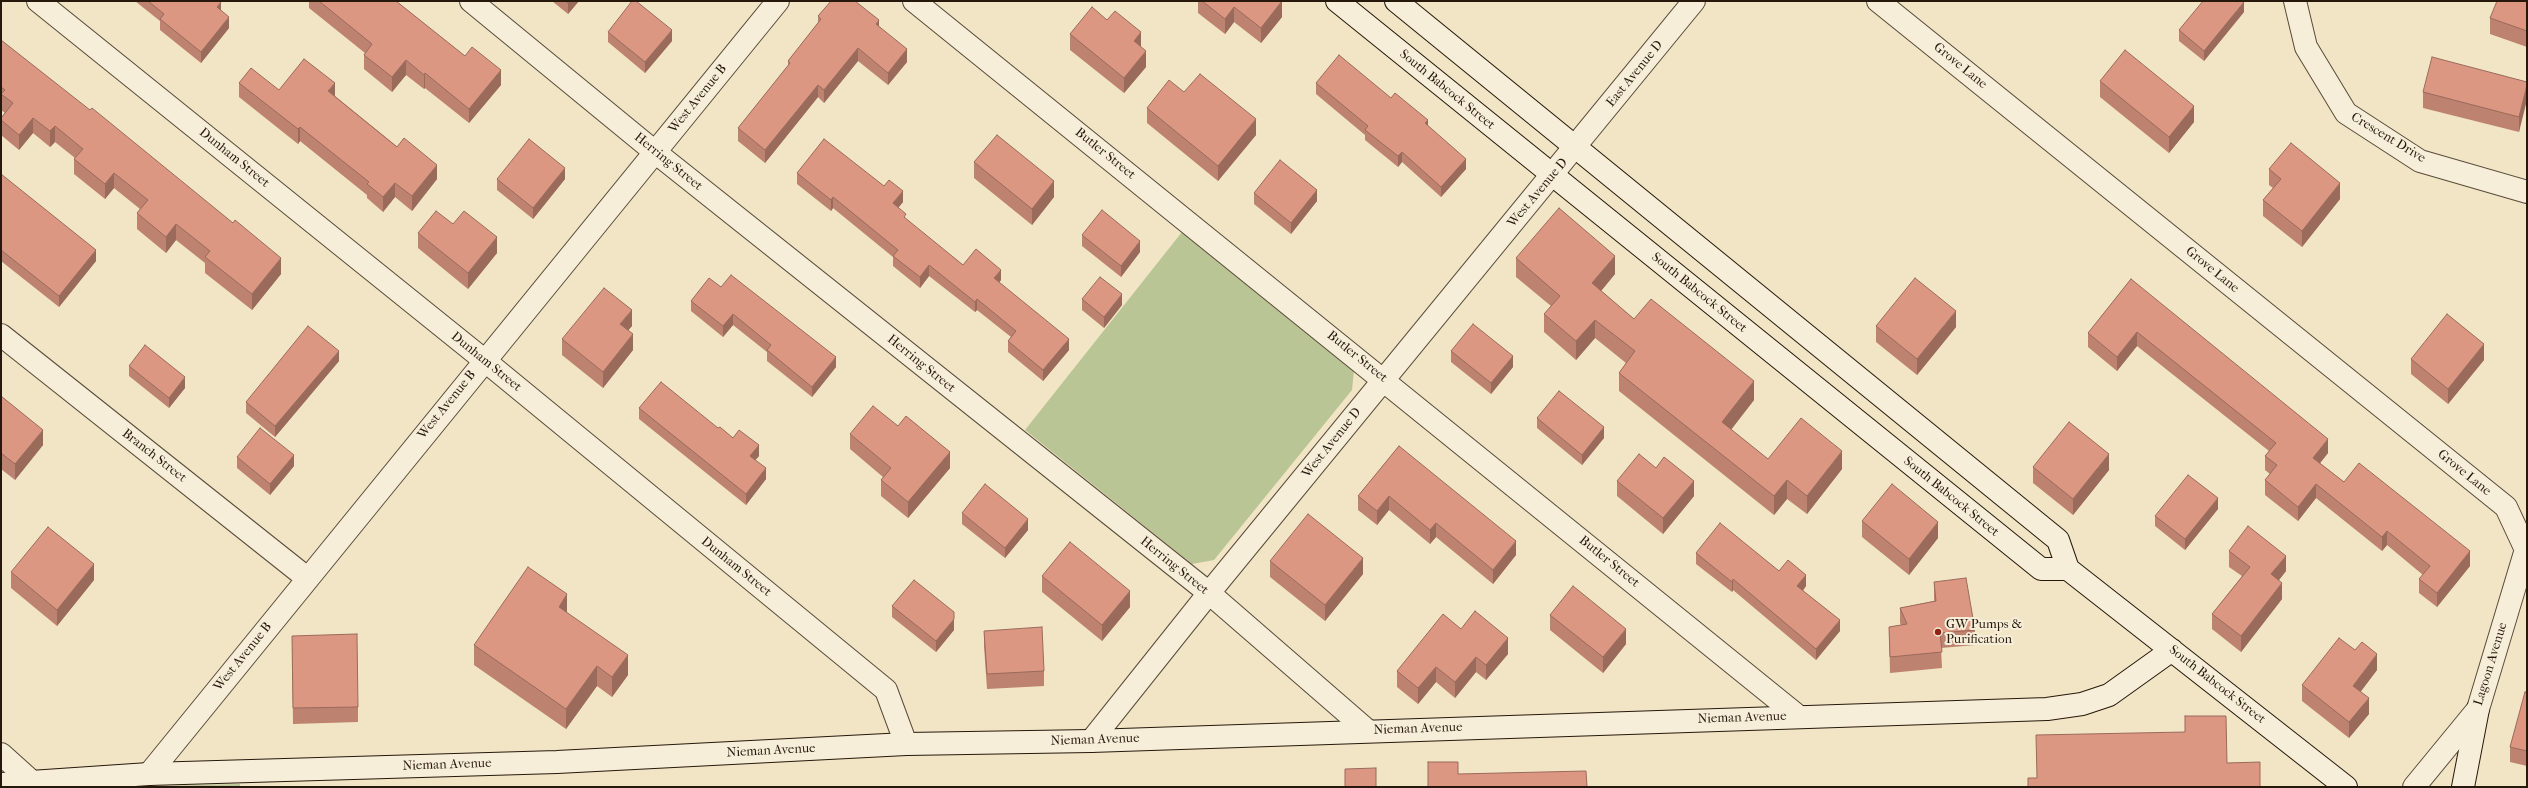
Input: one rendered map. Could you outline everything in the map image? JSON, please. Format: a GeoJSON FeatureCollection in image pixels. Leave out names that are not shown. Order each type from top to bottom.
{"type":"FeatureCollection","features":[{"type":"Feature","properties":{"kind":"street","name":"Dunham Street"},"geometry":{"type":"LineString","coordinates":[[38,1],[484,360],[886,690],[906,744]]}},
{"type":"Feature","properties":{"kind":"street","name":"Herring Street"},"geometry":{"type":"LineString","coordinates":[[471,1],[655,152],[1209,593],[1368,731]]}},
{"type":"Feature","properties":{"kind":"street","name":"West Avenue B"},"geometry":{"type":"LineString","coordinates":[[149,774],[484,360],[778,1]]}},
{"type":"Feature","properties":{"kind":"street","name":"Butler Street"},"geometry":{"type":"LineString","coordinates":[[914,1],[1384,379],[1798,716]]}},
{"type":"Feature","properties":{"kind":"street","name":"South Babcock Street"},"geometry":{"type":"LineString","coordinates":[[1337,1],[2041,569],[2068,568],[2346,787]]}},
{"type":"Feature","properties":{"kind":"street"},"geometry":{"type":"LineString","coordinates":[[1396,1],[2058,540],[2068,568]]}},
{"type":"Feature","properties":{"kind":"street","name":"East Avenue D"},"geometry":{"type":"LineString","coordinates":[[1576,147],[1694,1]]}},
{"type":"Feature","properties":{"kind":"street","name":"Grove Lane"},"geometry":{"type":"LineString","coordinates":[[1878,1],[2506,507],[2527,550]]}},
{"type":"Feature","properties":{"kind":"street","name":"Crescent Drive"},"geometry":{"type":"LineString","coordinates":[[2295,1],[2306,47],[2346,113],[2420,160],[2527,192]]}},
{"type":"Feature","properties":{"kind":"street","name":"West Avenue D"},"geometry":{"type":"LineString","coordinates":[[1091,741],[1209,593],[1576,147]]}},
{"type":"Feature","properties":{"kind":"street","name":"Branch Street"},"geometry":{"type":"LineString","coordinates":[[1,335],[307,578]]}},
{"type":"Feature","properties":{"kind":"street","name":"Lagoon Avenue"},"geometry":{"type":"LineString","coordinates":[[2414,787],[2478,709],[2527,550]]}},
{"type":"Feature","properties":{"kind":"street","name":"Nieman Avenue"},"geometry":{"type":"LineString","coordinates":[[1,784],[149,774],[557,762],[906,744],[1091,741],[1798,716],[2047,709],[2082,704],[2109,695],[2172,650]]}},
{"type":"Feature","properties":{"kind":"street"},"geometry":{"type":"LineString","coordinates":[[2464,787],[2478,709]]}},
{"type":"Feature","properties":{"kind":"street"},"geometry":{"type":"LineString","coordinates":[[1,754],[31,781]]}},
{"type":"Feature","properties":{"kind":"green space"},"geometry":{"type":"Polygon","coordinates":[[[1182,232],[1354,370],[1352,390],[1214,560],[1192,564],[1025,430],[1182,232]]]}},
{"type":"Feature","properties":{"kind":"green space"},"geometry":{"type":"Polygon","coordinates":[[[240,784],[240,787],[156,787],[157,786],[240,784]]]}},
{"type":"Feature","properties":{"kind":"building"},"geometry":{"type":"Polygon","coordinates":[[[148,1],[220,1],[221,2],[217,7],[229,17],[201,52],[160,19],[164,14],[148,1]]]}},
{"type":"Feature","properties":{"kind":"building"},"geometry":{"type":"Polygon","coordinates":[[[319,1],[396,1],[465,56],[472,47],[501,70],[469,109],[425,73],[424,75],[406,60],[392,77],[364,55],[372,44],[319,1]]]}},
{"type":"Feature","properties":{"kind":"building"},"geometry":{"type":"Polygon","coordinates":[[[632,1],[636,1],[672,30],[645,62],[608,32],[632,1]]]}},
{"type":"Feature","properties":{"kind":"building"},"geometry":{"type":"Polygon","coordinates":[[[831,1],[855,1],[879,20],[876,24],[907,49],[888,73],[858,48],[824,90],[818,85],[765,150],[738,128],[790,63],[788,61],[821,19],[818,16],[831,1]]]}},
{"type":"Feature","properties":{"kind":"building"},"geometry":{"type":"Polygon","coordinates":[[[1202,1],[1282,1],[1261,28],[1234,7],[1225,19],[1202,1]]]}},
{"type":"Feature","properties":{"kind":"building"},"geometry":{"type":"Polygon","coordinates":[[[2203,1],[2244,2],[2204,51],[2179,30],[2203,1]]]}},
{"type":"Feature","properties":{"kind":"building"},"geometry":{"type":"Polygon","coordinates":[[[2497,1],[2527,1],[2527,31],[2490,18],[2497,1]]]}},
{"type":"Feature","properties":{"kind":"building"},"geometry":{"type":"Polygon","coordinates":[[[1092,7],[1107,20],[1115,11],[1141,32],[1134,41],[1146,51],[1124,78],[1070,34],[1092,7]]]}},
{"type":"Feature","properties":{"kind":"building"},"geometry":{"type":"Polygon","coordinates":[[[1,40],[90,110],[92,108],[233,223],[235,220],[281,258],[252,294],[205,257],[210,251],[176,224],[166,237],[137,213],[148,200],[114,173],[105,184],[74,159],[83,149],[55,126],[50,131],[33,118],[19,135],[1,120],[13,103],[1,94],[5,90],[1,87],[1,40]]]}},
{"type":"Feature","properties":{"kind":"building"},"geometry":{"type":"Polygon","coordinates":[[[2125,50],[2194,106],[2169,137],[2100,81],[2125,50]]]}},
{"type":"Feature","properties":{"kind":"building"},"geometry":{"type":"Polygon","coordinates":[[[1339,55],[1391,98],[1395,93],[1428,120],[1425,123],[1466,159],[1441,187],[1402,152],[1398,156],[1365,130],[1368,126],[1316,83],[1339,55]]]}},
{"type":"Feature","properties":{"kind":"building"},"geometry":{"type":"Polygon","coordinates":[[[2432,57],[2527,82],[2519,117],[2423,92],[2432,57]]]}},
{"type":"Feature","properties":{"kind":"building"},"geometry":{"type":"Polygon","coordinates":[[[304,59],[335,83],[328,91],[397,147],[404,138],[437,165],[412,196],[395,183],[383,197],[367,184],[369,182],[300,127],[298,129],[239,83],[251,68],[279,90],[304,59]]]}},
{"type":"Feature","properties":{"kind":"building"},"geometry":{"type":"Polygon","coordinates":[[[1200,74],[1256,119],[1218,166],[1147,108],[1169,80],[1184,92],[1200,74]]]}},
{"type":"Feature","properties":{"kind":"building"},"geometry":{"type":"Polygon","coordinates":[[[997,135],[1054,181],[1032,209],[974,162],[997,135]]]}},
{"type":"Feature","properties":{"kind":"building"},"geometry":{"type":"Polygon","coordinates":[[[529,139],[565,168],[533,208],[497,179],[529,139]]]}},
{"type":"Feature","properties":{"kind":"building"},"geometry":{"type":"Polygon","coordinates":[[[824,139],[884,186],[889,180],[903,191],[893,203],[906,214],[904,217],[963,265],[976,249],[1001,270],[994,278],[1069,339],[1043,370],[1008,341],[1016,331],[977,299],[975,302],[929,265],[920,277],[893,256],[898,250],[833,197],[831,200],[797,173],[824,139]]]}},
{"type":"Feature","properties":{"kind":"building"},"geometry":{"type":"Polygon","coordinates":[[[2291,143],[2340,183],[2302,231],[2263,200],[2281,179],[2269,169],[2291,143]]]}},
{"type":"Feature","properties":{"kind":"building"},"geometry":{"type":"Polygon","coordinates":[[[1280,160],[1317,190],[1291,223],[1254,193],[1280,160]]]}},
{"type":"Feature","properties":{"kind":"building"},"geometry":{"type":"Polygon","coordinates":[[[1,174],[96,250],[59,296],[1,250],[1,174]]]}},
{"type":"Feature","properties":{"kind":"building"},"geometry":{"type":"Polygon","coordinates":[[[1559,208],[1615,256],[1592,283],[1634,319],[1651,299],[1754,381],[1722,422],[1768,459],[1801,418],[1842,451],[1807,496],[1787,480],[1774,496],[1619,373],[1635,351],[1595,320],[1576,341],[1544,314],[1560,296],[1516,258],[1559,208]]]}},
{"type":"Feature","properties":{"kind":"building"},"geometry":{"type":"Polygon","coordinates":[[[1102,210],[1140,241],[1121,266],[1082,235],[1102,210]]]}},
{"type":"Feature","properties":{"kind":"building"},"geometry":{"type":"Polygon","coordinates":[[[436,211],[453,224],[464,211],[497,237],[468,273],[418,233],[436,211]]]}},
{"type":"Feature","properties":{"kind":"building"},"geometry":{"type":"Polygon","coordinates":[[[731,275],[836,357],[812,387],[767,350],[771,345],[733,314],[723,326],[691,301],[709,278],[721,287],[731,275]]]}},
{"type":"Feature","properties":{"kind":"building"},"geometry":{"type":"Polygon","coordinates":[[[1100,277],[1122,294],[1104,317],[1082,299],[1100,277]]]}},
{"type":"Feature","properties":{"kind":"building"},"geometry":{"type":"Polygon","coordinates":[[[1915,278],[1956,311],[1917,359],[1876,326],[1915,278]]]}},
{"type":"Feature","properties":{"kind":"building"},"geometry":{"type":"Polygon","coordinates":[[[2131,279],[2328,439],[2313,458],[2344,482],[2359,463],[2470,551],[2437,593],[2419,579],[2430,566],[2387,531],[2382,537],[2316,484],[2298,507],[2265,480],[2277,465],[2265,456],[2276,443],[2137,332],[2117,357],[2088,333],[2131,279]]]}},
{"type":"Feature","properties":{"kind":"building"},"geometry":{"type":"Polygon","coordinates":[[[604,288],[632,310],[620,324],[633,334],[603,372],[562,339],[604,288]]]}},
{"type":"Feature","properties":{"kind":"building"},"geometry":{"type":"Polygon","coordinates":[[[2447,314],[2484,344],[2448,389],[2411,359],[2447,314]]]}},
{"type":"Feature","properties":{"kind":"building"},"geometry":{"type":"Polygon","coordinates":[[[1473,324],[1513,356],[1491,383],[1451,351],[1473,324]]]}},
{"type":"Feature","properties":{"kind":"building"},"geometry":{"type":"Polygon","coordinates":[[[308,326],[339,351],[275,426],[246,402],[308,326]]]}},
{"type":"Feature","properties":{"kind":"building"},"geometry":{"type":"Polygon","coordinates":[[[145,345],[185,377],[169,398],[129,366],[145,345]]]}},
{"type":"Feature","properties":{"kind":"building"},"geometry":{"type":"Polygon","coordinates":[[[661,382],[718,428],[720,427],[733,438],[739,430],[759,445],[750,456],[766,468],[746,494],[639,408],[661,382]]]}},
{"type":"Feature","properties":{"kind":"building"},"geometry":{"type":"Polygon","coordinates":[[[1559,391],[1604,427],[1582,455],[1537,418],[1559,391]]]}},
{"type":"Feature","properties":{"kind":"building"},"geometry":{"type":"Polygon","coordinates":[[[1,396],[43,430],[15,464],[1,453],[1,396]]]}},
{"type":"Feature","properties":{"kind":"building"},"geometry":{"type":"Polygon","coordinates":[[[873,406],[898,426],[906,416],[950,452],[908,502],[881,480],[891,468],[850,434],[873,406]]]}},
{"type":"Feature","properties":{"kind":"building"},"geometry":{"type":"Polygon","coordinates":[[[2069,422],[2109,454],[2073,499],[2033,467],[2069,422]]]}},
{"type":"Feature","properties":{"kind":"building"},"geometry":{"type":"Polygon","coordinates":[[[260,428],[294,455],[270,484],[237,457],[260,428]]]}},
{"type":"Feature","properties":{"kind":"building"},"geometry":{"type":"Polygon","coordinates":[[[1399,446],[1516,541],[1493,570],[1436,523],[1430,530],[1389,496],[1377,511],[1358,496],[1399,446]]]}},
{"type":"Feature","properties":{"kind":"building"},"geometry":{"type":"Polygon","coordinates":[[[1639,454],[1656,468],[1664,457],[1694,481],[1663,518],[1617,481],[1639,454]]]}},
{"type":"Feature","properties":{"kind":"building"},"geometry":{"type":"Polygon","coordinates":[[[2188,475],[2218,498],[2185,539],[2155,516],[2188,475]]]}},
{"type":"Feature","properties":{"kind":"building"},"geometry":{"type":"Polygon","coordinates":[[[985,484],[1028,519],[1005,548],[962,513],[985,484]]]}},
{"type":"Feature","properties":{"kind":"building"},"geometry":{"type":"Polygon","coordinates":[[[1892,484],[1938,522],[1909,559],[1862,521],[1892,484]]]}},
{"type":"Feature","properties":{"kind":"building"},"geometry":{"type":"Polygon","coordinates":[[[1308,514],[1363,558],[1325,605],[1270,561],[1308,514]]]}},
{"type":"Feature","properties":{"kind":"building"},"geometry":{"type":"Polygon","coordinates":[[[1720,523],[1779,571],[1788,560],[1806,575],[1797,586],[1840,620],[1816,649],[1733,579],[1732,582],[1696,553],[1720,523]]]}},
{"type":"Feature","properties":{"kind":"building"},"geometry":{"type":"Polygon","coordinates":[[[2248,526],[2286,556],[2271,574],[2282,583],[2241,636],[2212,614],[2250,567],[2229,551],[2248,526]]]}},
{"type":"Feature","properties":{"kind":"building"},"geometry":{"type":"Polygon","coordinates":[[[48,527],[94,564],[57,610],[11,572],[48,527]]]}},
{"type":"Feature","properties":{"kind":"building"},"geometry":{"type":"Polygon","coordinates":[[[1070,542],[1130,591],[1102,625],[1042,576],[1070,542]]]}},
{"type":"Feature","properties":{"kind":"building"},"geometry":{"type":"Polygon","coordinates":[[[528,567],[567,594],[559,607],[628,655],[612,677],[597,666],[566,709],[474,645],[528,567]]]}},
{"type":"Feature","properties":{"kind":"building","name":"GW Pumps & Purification"},"geometry":{"type":"Polygon","coordinates":[[[1966,578],[1975,630],[1940,633],[1942,652],[1890,657],[1889,627],[1907,624],[1900,608],[1936,601],[1934,582],[1966,578]]]}},
{"type":"Feature","properties":{"kind":"building"},"geometry":{"type":"Polygon","coordinates":[[[914,580],[954,612],[954,619],[936,641],[892,606],[914,580]]]}},
{"type":"Feature","properties":{"kind":"building"},"geometry":{"type":"Polygon","coordinates":[[[1573,586],[1626,629],[1603,657],[1550,615],[1573,586]]]}},
{"type":"Feature","properties":{"kind":"building"},"geometry":{"type":"Polygon","coordinates":[[[1475,611],[1508,638],[1486,665],[1476,657],[1455,682],[1436,667],[1418,688],[1397,671],[1443,614],[1461,629],[1475,611]]]}},
{"type":"Feature","properties":{"kind":"building"},"geometry":{"type":"Polygon","coordinates":[[[1042,627],[1044,671],[987,674],[984,631],[1042,627]]]}},
{"type":"Feature","properties":{"kind":"building"},"geometry":{"type":"Polygon","coordinates":[[[357,634],[358,707],[293,708],[292,636],[357,634]]]}},
{"type":"Feature","properties":{"kind":"building"},"geometry":{"type":"Polygon","coordinates":[[[2339,638],[2355,650],[2362,642],[2377,654],[2353,686],[2369,698],[2349,722],[2302,685],[2339,638]]]}},
{"type":"Feature","properties":{"kind":"building"},"geometry":{"type":"Polygon","coordinates":[[[2525,692],[2527,692],[2527,751],[2510,747],[2525,692]]]}},
{"type":"Feature","properties":{"kind":"building"},"geometry":{"type":"Polygon","coordinates":[[[2185,716],[2226,716],[2227,763],[2260,762],[2260,787],[2028,787],[2028,778],[2037,778],[2036,735],[2185,732],[2185,716]]]}},
{"type":"Feature","properties":{"kind":"building"},"geometry":{"type":"Polygon","coordinates":[[[1428,762],[1458,762],[1458,774],[1586,771],[1587,787],[1428,787],[1428,762]]]}},
{"type":"Feature","properties":{"kind":"building"},"geometry":{"type":"Polygon","coordinates":[[[1376,768],[1376,787],[1345,787],[1345,769],[1376,768]]]}},
{"type":"Feature","properties":{"kind":"place","name":"GW Pumps & Purification"},"geometry":{"type":"Point","coordinates":[1938,632]}}]}
